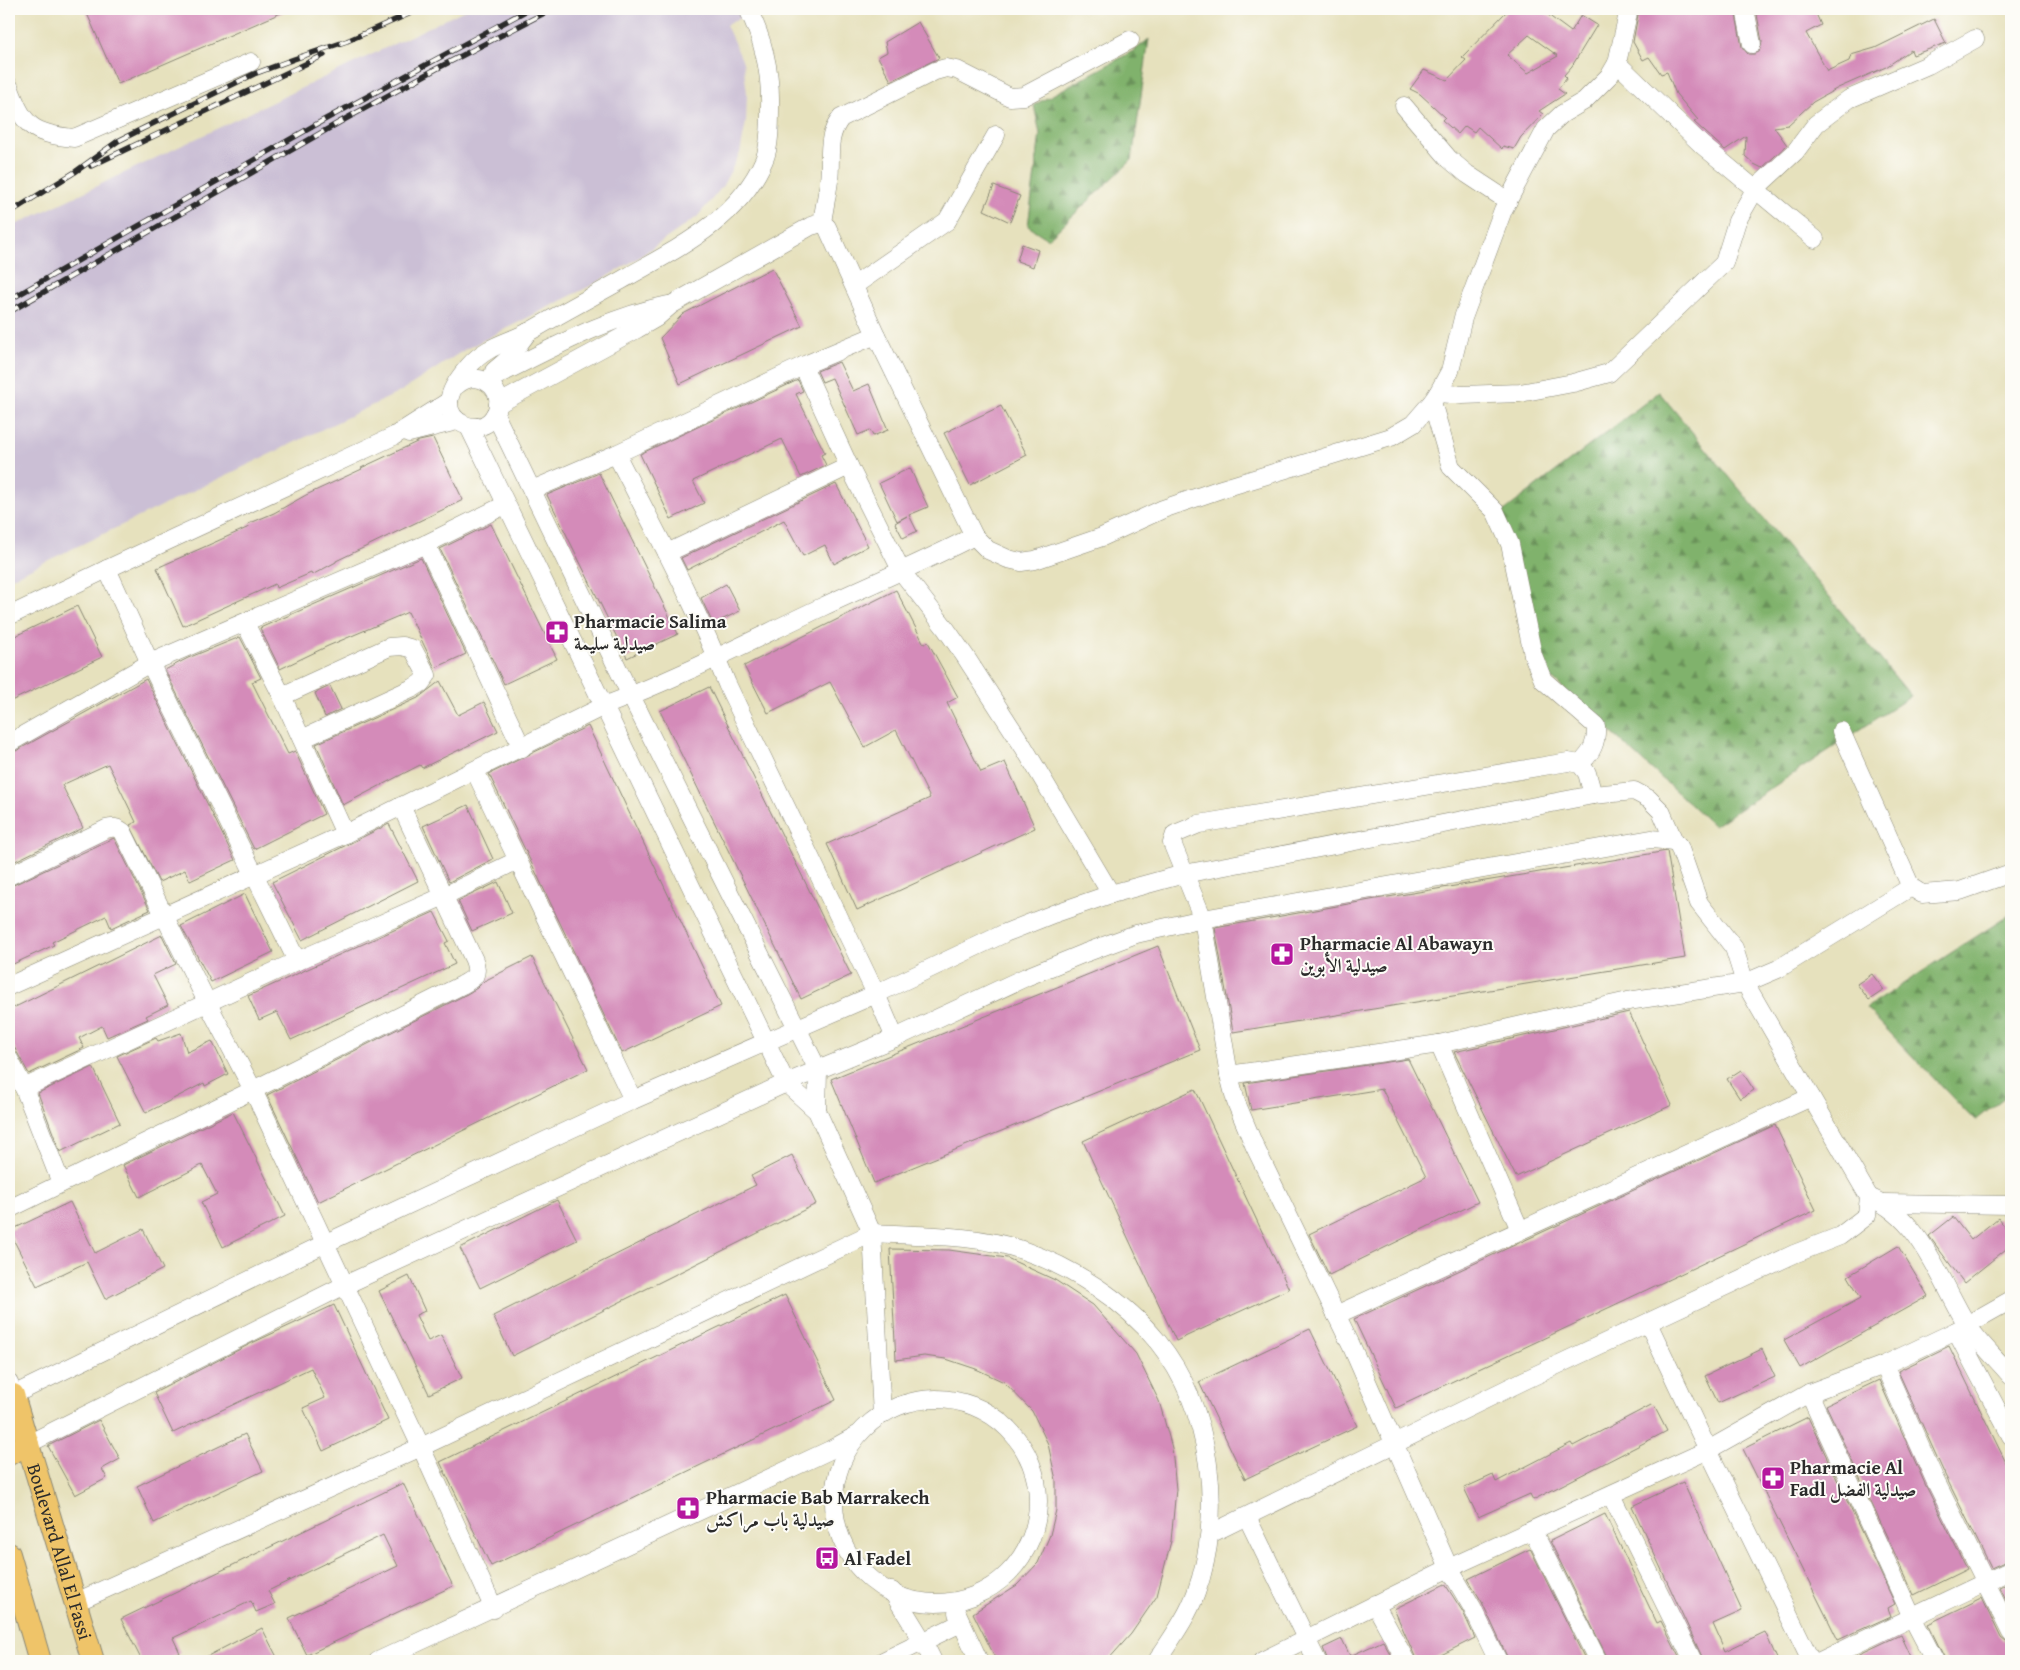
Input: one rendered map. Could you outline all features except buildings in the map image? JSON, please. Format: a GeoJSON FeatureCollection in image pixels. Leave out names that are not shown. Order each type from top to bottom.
{"type":"FeatureCollection","features":[{"type":"Feature","properties":{"kind":"main road","name":"Boulevard Allal El Fassi"},"geometry":{"type":"LineString","coordinates":[[10,1392],[18,1449],[93,1661]]}},
{"type":"Feature","properties":{"kind":"main road"},"geometry":{"type":"LineString","coordinates":[[9,1554],[40,1661]]}},
{"type":"Feature","properties":{"kind":"street"},"geometry":{"type":"LineString","coordinates":[[822,223],[827,227],[855,285],[876,335],[974,536],[988,550],[1008,559],[1021,562],[1035,560],[1102,537],[1164,509],[1212,492],[1391,437],[1413,424],[1435,397],[1450,371],[1463,318],[1508,201],[1546,129],[1562,114],[1584,101],[1610,75],[1617,63],[1629,9]]}},
{"type":"Feature","properties":{"kind":"street"},"geometry":{"type":"LineString","coordinates":[[1744,9],[1752,44]]}},
{"type":"Feature","properties":{"kind":"street"},"geometry":{"type":"LineString","coordinates":[[749,11],[764,52],[771,86],[770,122],[765,158],[744,195],[720,219],[687,244],[528,332],[503,341],[475,358],[462,373],[452,394],[450,409],[463,424],[505,505],[786,1083],[817,1110],[872,1233],[882,1415]]}},
{"type":"Feature","properties":{"kind":"street"},"geometry":{"type":"LineString","coordinates":[[1435,397],[1520,393],[1573,383],[1609,373],[1724,262],[1737,221],[1756,188],[1796,152],[1816,124],[1850,99],[1928,65],[1975,39]]}},
{"type":"Feature","properties":{"kind":"street"},"geometry":{"type":"LineString","coordinates":[[822,223],[829,179],[830,138],[834,127],[841,118],[936,71],[946,68],[957,70],[1010,97],[1024,96],[1130,40]]}},
{"type":"Feature","properties":{"kind":"street"},"geometry":{"type":"LineString","coordinates":[[9,86],[21,116],[30,125],[43,134],[74,138],[251,62]]}},
{"type":"Feature","properties":{"kind":"street"},"geometry":{"type":"LineString","coordinates":[[1617,63],[1702,145],[1815,239]]}},
{"type":"Feature","properties":{"kind":"street"},"geometry":{"type":"LineString","coordinates":[[1404,106],[1449,159],[1467,174],[1508,201]]}},
{"type":"Feature","properties":{"kind":"street"},"geometry":{"type":"LineString","coordinates":[[855,285],[947,221],[996,135]]}},
{"type":"Feature","properties":{"kind":"street"},"geometry":{"type":"LineString","coordinates":[[394,436],[463,424],[483,425],[489,422],[497,409],[656,318],[671,305],[810,226],[822,223]]}},
{"type":"Feature","properties":{"kind":"street"},"geometry":{"type":"LineString","coordinates":[[9,616],[394,436],[452,394],[467,379],[483,380],[633,313],[671,305]]}},
{"type":"Feature","properties":{"kind":"street"},"geometry":{"type":"LineString","coordinates":[[483,380],[508,359],[528,332]]}},
{"type":"Feature","properties":{"kind":"street"},"geometry":{"type":"LineString","coordinates":[[532,490],[616,454],[803,366],[876,335]]}},
{"type":"Feature","properties":{"kind":"street"},"geometry":{"type":"LineString","coordinates":[[803,366],[849,466],[902,572],[926,601],[965,656],[1024,746],[1111,894]]}},
{"type":"Feature","properties":{"kind":"street"},"geometry":{"type":"LineString","coordinates":[[483,380],[495,391],[497,409],[532,490],[631,696],[818,1070],[817,1110]]}},
{"type":"Feature","properties":{"kind":"street"},"geometry":{"type":"LineString","coordinates":[[1435,397],[1451,467],[1494,511],[1510,544],[1533,655],[1544,680],[1596,726],[1597,736],[1591,754],[1580,764]]}},
{"type":"Feature","properties":{"kind":"street"},"geometry":{"type":"LineString","coordinates":[[616,454],[667,553],[727,684],[876,994],[895,1038]]}},
{"type":"Feature","properties":{"kind":"street"},"geometry":{"type":"LineString","coordinates":[[667,553],[849,466]]}},
{"type":"Feature","properties":{"kind":"street"},"geometry":{"type":"LineString","coordinates":[[9,743],[150,663],[426,544],[505,505]]}},
{"type":"Feature","properties":{"kind":"street"},"geometry":{"type":"LineString","coordinates":[[9,986],[346,834],[604,706],[716,658],[930,559],[974,536]]}},
{"type":"Feature","properties":{"kind":"street"},"geometry":{"type":"LineString","coordinates":[[426,544],[522,748]]}},
{"type":"Feature","properties":{"kind":"street"},"geometry":{"type":"LineString","coordinates":[[107,569],[150,663],[297,961]]}},
{"type":"Feature","properties":{"kind":"street"},"geometry":{"type":"LineString","coordinates":[[244,623],[282,696],[346,834]]}},
{"type":"Feature","properties":{"kind":"street"},"geometry":{"type":"LineString","coordinates":[[282,696],[388,647],[402,646],[413,649],[427,675],[421,683],[413,688],[302,739]]}},
{"type":"Feature","properties":{"kind":"street"},"geometry":{"type":"LineString","coordinates":[[1841,731],[1911,887],[1922,894],[1960,891],[2011,873]]}},
{"type":"Feature","properties":{"kind":"street"},"geometry":{"type":"LineString","coordinates":[[1498,1661],[1472,1607],[1449,1568],[1396,1444],[1254,1145],[1236,1102],[1229,1075],[1203,919],[1172,843],[1175,834],[1199,824],[1568,762],[1580,764],[1587,773],[1593,795]]}},
{"type":"Feature","properties":{"kind":"street"},"geometry":{"type":"LineString","coordinates":[[475,771],[633,1100]]}},
{"type":"Feature","properties":{"kind":"street"},"geometry":{"type":"LineString","coordinates":[[10,1392],[633,1100],[767,1043],[1006,933],[1053,914],[1111,894],[1184,874],[1593,795],[1634,791],[1649,799],[1661,811],[1674,841],[1679,846],[1699,903],[1734,948],[1744,983],[1810,1097],[1876,1200],[1904,1221],[1918,1238],[1933,1262],[2011,1436]]}},
{"type":"Feature","properties":{"kind":"street"},"geometry":{"type":"LineString","coordinates":[[9,1209],[253,1090],[462,985],[476,975],[477,970],[474,960],[401,806]]}},
{"type":"Feature","properties":{"kind":"street"},"geometry":{"type":"LineString","coordinates":[[9,876],[106,829],[118,828],[123,832],[253,1090],[421,1447],[494,1609]]}},
{"type":"Feature","properties":{"kind":"street"},"geometry":{"type":"LineString","coordinates":[[18,1449],[345,1285],[786,1083],[895,1038],[1026,978],[1136,934],[1203,919],[1651,839],[1674,841]]}},
{"type":"Feature","properties":{"kind":"street"},"geometry":{"type":"LineString","coordinates":[[24,1088],[207,1002],[444,896],[518,860]]}},
{"type":"Feature","properties":{"kind":"street"},"geometry":{"type":"LineString","coordinates":[[1229,1075],[1439,1044],[1628,1001],[1744,983],[1778,969],[1911,887]]}},
{"type":"Feature","properties":{"kind":"street"},"geometry":{"type":"LineString","coordinates":[[1439,1044],[1520,1230]]}},
{"type":"Feature","properties":{"kind":"street"},"geometry":{"type":"LineString","coordinates":[[9,1059],[24,1088],[61,1183]]}},
{"type":"Feature","properties":{"kind":"street"},"geometry":{"type":"LineString","coordinates":[[1336,1315],[1810,1097]]}},
{"type":"Feature","properties":{"kind":"street"},"geometry":{"type":"LineString","coordinates":[[1876,1200],[2011,1205]]}},
{"type":"Feature","properties":{"kind":"street"},"geometry":{"type":"LineString","coordinates":[[1210,1534],[1514,1385],[1794,1254],[1840,1236],[1867,1215],[1876,1200]]}},
{"type":"Feature","properties":{"kind":"street"},"geometry":{"type":"LineString","coordinates":[[74,1603],[421,1447],[872,1233],[957,1238],[1015,1248],[1058,1265],[1090,1282],[1117,1302],[1158,1342],[1180,1377],[1201,1427],[1211,1485],[1210,1534],[1204,1569],[1190,1608],[1156,1661]]}},
{"type":"Feature","properties":{"kind":"street"},"geometry":{"type":"LineString","coordinates":[[1262,1661],[1449,1568],[1708,1450],[1810,1393],[1884,1365],[1962,1327],[2011,1300]]}},
{"type":"Feature","properties":{"kind":"street"},"geometry":{"type":"LineString","coordinates":[[1648,1323],[1812,1661]]}},
{"type":"Feature","properties":{"kind":"street"},"geometry":{"type":"LineString","coordinates":[[1962,1327],[2011,1376]]}},
{"type":"Feature","properties":{"kind":"street"},"geometry":{"type":"LineString","coordinates":[[1884,1365],[1936,1480],[2011,1633]]}},
{"type":"Feature","properties":{"kind":"street"},"geometry":{"type":"LineString","coordinates":[[1810,1393],[1912,1617],[1935,1661]]}},
{"type":"Feature","properties":{"kind":"street"},"geometry":{"type":"LineString","coordinates":[[934,1398],[956,1400],[977,1407],[997,1418],[1014,1434],[1026,1452],[1035,1473],[1038,1495],[1037,1518],[1030,1539],[1019,1559],[1004,1576],[968,1600],[952,1604],[933,1604],[913,1600],[892,1591],[869,1577],[848,1555],[836,1530],[833,1510],[843,1461],[858,1437],[882,1415],[890,1409],[911,1401],[934,1398]]}},
{"type":"Feature","properties":{"kind":"street"},"geometry":{"type":"LineString","coordinates":[[378,1661],[494,1609],[849,1441],[866,1429]]}},
{"type":"Feature","properties":{"kind":"street"},"geometry":{"type":"LineString","coordinates":[[1611,1495],[1693,1661]]}},
{"type":"Feature","properties":{"kind":"street"},"geometry":{"type":"LineString","coordinates":[[1246,1517],[1317,1661]]}},
{"type":"Feature","properties":{"kind":"street"},"geometry":{"type":"LineString","coordinates":[[1533,1531],[1598,1661]]}},
{"type":"Feature","properties":{"kind":"street"},"geometry":{"type":"LineString","coordinates":[[1820,1661],[2011,1570]]}},
{"type":"Feature","properties":{"kind":"street"},"geometry":{"type":"LineString","coordinates":[[892,1591],[933,1661]]}},
{"type":"Feature","properties":{"kind":"street"},"geometry":{"type":"LineString","coordinates":[[952,1604],[979,1661]]}},
{"type":"Feature","properties":{"kind":"street"},"geometry":{"type":"LineString","coordinates":[[1375,1604],[1406,1661]]}},
{"type":"Feature","properties":{"kind":"street"},"geometry":{"type":"LineString","coordinates":[[883,1661],[924,1643],[961,1623]]}},
{"type":"Feature","properties":{"kind":"shaded area"},"geometry":{"type":"Polygon","coordinates":[[[467,9],[758,9],[726,25],[743,62],[747,93],[746,122],[740,153],[722,187],[697,217],[635,260],[594,284],[464,350],[400,392],[9,579],[9,228],[467,9]]]}},
{"type":"Feature","properties":{"kind":"green space"},"geometry":{"type":"Polygon","coordinates":[[[1149,39],[1132,160],[1048,239],[1028,226],[1040,134],[1034,105],[1135,50],[1149,39]]]}},
{"type":"Feature","properties":{"kind":"green space"},"geometry":{"type":"Polygon","coordinates":[[[1659,392],[1911,696],[1714,826],[1530,658],[1499,515],[1659,392]]]}},
{"type":"Feature","properties":{"kind":"green space"},"geometry":{"type":"Polygon","coordinates":[[[2011,914],[2011,1092],[1975,1121],[1866,1008],[2011,914]]]}},
{"type":"Feature","properties":{"kind":"railway"},"geometry":{"type":"LineString","coordinates":[[9,213],[75,172],[118,141],[154,123],[254,74],[347,41],[420,9]]}},
{"type":"Feature","properties":{"kind":"railway"},"geometry":{"type":"LineString","coordinates":[[9,300],[324,120],[529,9]]}},
{"type":"Feature","properties":{"kind":"railway"},"geometry":{"type":"LineString","coordinates":[[9,312],[340,122],[436,69],[552,9]]}},
{"type":"Feature","properties":{"kind":"railway"},"geometry":{"type":"LineString","coordinates":[[91,166],[324,55]]}},
{"type":"Feature","properties":{"kind":"place","name":"Pharmacie Salima صيدلية سليمة"},"geometry":{"type":"Point","coordinates":[557,632]}},
{"type":"Feature","properties":{"kind":"place","name":"Pharmacie Al Abawayn صيدلية الأبوين"},"geometry":{"type":"Point","coordinates":[1282,954]}},
{"type":"Feature","properties":{"kind":"place","name":"Pharmacie Al Fadl صيدلية الفضل"},"geometry":{"type":"Point","coordinates":[1773,1478]}},
{"type":"Feature","properties":{"kind":"place","name":"Pharmacie Bab Marrakech صيدلية باب مراكش"},"geometry":{"type":"Point","coordinates":[688,1508]}},
{"type":"Feature","properties":{"kind":"place","name":"Al Fadel"},"geometry":{"type":"Point","coordinates":[827,1558]}}]}
